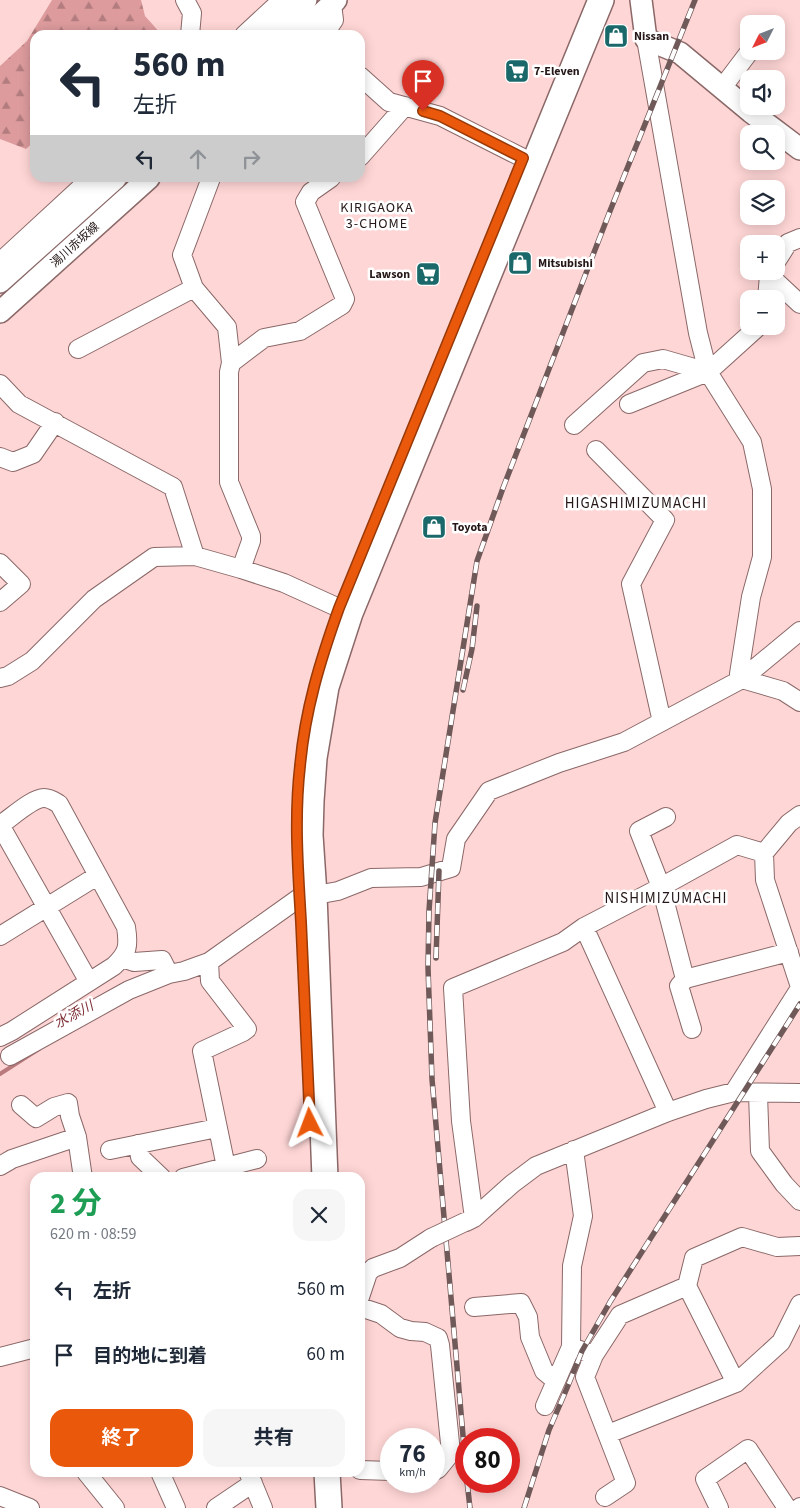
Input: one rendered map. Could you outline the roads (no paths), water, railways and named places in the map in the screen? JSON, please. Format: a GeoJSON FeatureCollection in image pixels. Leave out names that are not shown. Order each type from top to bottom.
{"type":"FeatureCollection","features":[{"type":"Feature","properties":{"kind":"highway"},"geometry":{"type":"LineString","coordinates":[[345,611],[587,0]]}},
{"type":"Feature","properties":{"kind":"highway"},"geometry":{"type":"LineString","coordinates":[[325,1172],[307,897],[297,822],[300,766],[311,696],[321,658],[345,611],[601,0]]}},
{"type":"Feature","properties":{"kind":"highway"},"geometry":{"type":"LineString","coordinates":[[307,897],[312,1172]]}},
{"type":"Feature","properties":{"kind":"highway"},"geometry":{"type":"LineString","coordinates":[[327,1477],[329,1508]]}},
{"type":"Feature","properties":{"kind":"highway"},"geometry":{"type":"LineString","coordinates":[[342,1477],[343,1508]]}},
{"type":"Feature","properties":{"kind":"main road"},"geometry":{"type":"LineString","coordinates":[[274,30],[306,0]]}},
{"type":"Feature","properties":{"kind":"main road"},"geometry":{"type":"LineString","coordinates":[[641,0],[646,39],[680,53],[751,112],[800,149]]}},
{"type":"Feature","properties":{"kind":"main road"},"geometry":{"type":"LineString","coordinates":[[304,30],[334,2]]}},
{"type":"Feature","properties":{"kind":"main road","name":"湯川赤坂線"},"geometry":{"type":"LineString","coordinates":[[0,282],[112,182]]}},
{"type":"Feature","properties":{"kind":"main road","name":"湯川赤坂線"},"geometry":{"type":"LineString","coordinates":[[0,311],[145,182]]}},
{"type":"Feature","properties":{"kind":"street"},"geometry":{"type":"LineString","coordinates":[[249,30],[282,0]]}},
{"type":"Feature","properties":{"kind":"street"},"geometry":{"type":"LineString","coordinates":[[187,1],[192,13],[190,30]]}},
{"type":"Feature","properties":{"kind":"street"},"geometry":{"type":"LineString","coordinates":[[327,30],[334,20],[334,2]]}},
{"type":"Feature","properties":{"kind":"street"},"geometry":{"type":"LineString","coordinates":[[646,39],[698,333],[708,372],[752,442],[762,489],[762,557],[751,597],[739,674],[742,679],[783,691],[800,702]]}},
{"type":"Feature","properties":{"kind":"street"},"geometry":{"type":"LineString","coordinates":[[722,88],[743,60]]}},
{"type":"Feature","properties":{"kind":"street"},"geometry":{"type":"LineString","coordinates":[[365,80],[389,102],[440,116],[523,158]]}},
{"type":"Feature","properties":{"kind":"street"},"geometry":{"type":"LineString","coordinates":[[365,151],[405,106]]}},
{"type":"Feature","properties":{"kind":"street"},"geometry":{"type":"LineString","coordinates":[[0,262],[87,182]]}},
{"type":"Feature","properties":{"kind":"street"},"geometry":{"type":"LineString","coordinates":[[209,182],[182,255],[194,288],[227,328],[231,362],[228,400],[229,482],[251,536],[241,568]]}},
{"type":"Feature","properties":{"kind":"street"},"geometry":{"type":"LineString","coordinates":[[231,362],[264,338],[300,331],[345,302],[305,202],[311,192],[325,182]]}},
{"type":"Feature","properties":{"kind":"street"},"geometry":{"type":"LineString","coordinates":[[785,248],[788,243],[800,238]]}},
{"type":"Feature","properties":{"kind":"street"},"geometry":{"type":"LineString","coordinates":[[780,280],[800,304]]}},
{"type":"Feature","properties":{"kind":"street"},"geometry":{"type":"LineString","coordinates":[[78,349],[194,288]]}},
{"type":"Feature","properties":{"kind":"street"},"geometry":{"type":"LineString","coordinates":[[629,404],[708,372],[748,335]]}},
{"type":"Feature","properties":{"kind":"street"},"geometry":{"type":"LineString","coordinates":[[574,425],[642,363],[663,359],[708,372]]}},
{"type":"Feature","properties":{"kind":"street"},"geometry":{"type":"LineString","coordinates":[[0,384],[19,404],[173,487],[195,556]]}},
{"type":"Feature","properties":{"kind":"street"},"geometry":{"type":"LineString","coordinates":[[0,457],[13,462],[33,454],[55,422]]}},
{"type":"Feature","properties":{"kind":"street"},"geometry":{"type":"LineString","coordinates":[[596,450],[665,520],[631,584],[662,722]]}},
{"type":"Feature","properties":{"kind":"street"},"geometry":{"type":"LineString","coordinates":[[2,674],[32,661],[94,600],[154,557],[195,556],[241,568],[284,583],[345,611]]}},
{"type":"Feature","properties":{"kind":"street"},"geometry":{"type":"LineString","coordinates":[[0,563],[21,584],[0,602]]}},
{"type":"Feature","properties":{"kind":"street"},"geometry":{"type":"LineString","coordinates":[[10,1056],[129,990],[169,974],[209,962],[307,897],[338,891],[371,878],[421,877],[452,868],[456,839],[489,792],[559,763],[624,742],[742,679],[800,631]]}},
{"type":"Feature","properties":{"kind":"street"},"geometry":{"type":"LineString","coordinates":[[0,1037],[89,982],[122,958],[127,948],[126,927],[59,804],[51,799],[43,798],[36,800],[0,825],[89,982]]}},
{"type":"Feature","properties":{"kind":"street"},"geometry":{"type":"LineString","coordinates":[[734,1092],[800,988],[765,880],[764,854],[789,823],[800,816]]}},
{"type":"Feature","properties":{"kind":"street"},"geometry":{"type":"LineString","coordinates":[[666,817],[639,831],[661,887],[685,979]]}},
{"type":"Feature","properties":{"kind":"street"},"geometry":{"type":"LineString","coordinates":[[469,1220],[453,988],[563,942],[584,927],[736,845],[764,854]]}},
{"type":"Feature","properties":{"kind":"street"},"geometry":{"type":"LineString","coordinates":[[0,936],[97,876]]}},
{"type":"Feature","properties":{"kind":"street"},"geometry":{"type":"LineString","coordinates":[[584,927],[668,1112]]}},
{"type":"Feature","properties":{"kind":"street"},"geometry":{"type":"LineString","coordinates":[[128,940],[140,947],[152,961]]}},
{"type":"Feature","properties":{"kind":"street"},"geometry":{"type":"LineString","coordinates":[[692,1029],[679,986],[685,979],[789,952]]}},
{"type":"Feature","properties":{"kind":"street"},"geometry":{"type":"LineString","coordinates":[[122,958],[134,962],[162,960],[169,974]]}},
{"type":"Feature","properties":{"kind":"street"},"geometry":{"type":"LineString","coordinates":[[209,962],[210,980],[247,1029],[202,1051],[226,1167]]}},
{"type":"Feature","properties":{"kind":"street"},"geometry":{"type":"LineString","coordinates":[[365,1272],[400,1258],[431,1238],[469,1220],[536,1166],[574,1150],[668,1112],[706,1099],[734,1092],[758,1094],[800,1093]]}},
{"type":"Feature","properties":{"kind":"street"},"geometry":{"type":"LineString","coordinates":[[758,1094],[760,1151],[784,1184],[800,1201]]}},
{"type":"Feature","properties":{"kind":"street"},"geometry":{"type":"LineString","coordinates":[[21,1105],[36,1118],[68,1103],[77,1137],[82,1172]]}},
{"type":"Feature","properties":{"kind":"street"},"geometry":{"type":"LineString","coordinates":[[110,1150],[217,1128]]}},
{"type":"Feature","properties":{"kind":"street"},"geometry":{"type":"LineString","coordinates":[[0,1166],[12,1159],[77,1137]]}},
{"type":"Feature","properties":{"kind":"street"},"geometry":{"type":"LineString","coordinates":[[138,1144],[140,1157],[156,1172]]}},
{"type":"Feature","properties":{"kind":"street"},"geometry":{"type":"LineString","coordinates":[[544,1406],[571,1347],[572,1266],[583,1216],[574,1150]]}},
{"type":"Feature","properties":{"kind":"street"},"geometry":{"type":"LineString","coordinates":[[206,1172],[257,1159]]}},
{"type":"Feature","properties":{"kind":"street"},"geometry":{"type":"LineString","coordinates":[[736,1383],[687,1286],[694,1258],[742,1237],[777,1247],[800,1246]]}},
{"type":"Feature","properties":{"kind":"street"},"geometry":{"type":"LineString","coordinates":[[605,1497],[626,1483],[585,1377],[594,1355],[620,1315],[687,1286]]}},
{"type":"Feature","properties":{"kind":"street"},"geometry":{"type":"LineString","coordinates":[[474,1307],[521,1303],[528,1316],[530,1337],[544,1372],[556,1381]]}},
{"type":"Feature","properties":{"kind":"street"},"geometry":{"type":"LineString","coordinates":[[608,1434],[736,1383],[781,1342],[800,1304]]}},
{"type":"Feature","properties":{"kind":"street"},"geometry":{"type":"LineString","coordinates":[[365,1309],[381,1314],[400,1328],[432,1334],[438,1338],[451,1453],[445,1459]]}},
{"type":"Feature","properties":{"kind":"street"},"geometry":{"type":"LineString","coordinates":[[571,1347],[594,1355]]}},
{"type":"Feature","properties":{"kind":"street"},"geometry":{"type":"LineString","coordinates":[[0,1357],[30,1349]]}},
{"type":"Feature","properties":{"kind":"street"},"geometry":{"type":"LineString","coordinates":[[718,1508],[704,1479],[748,1449],[787,1508]]}},
{"type":"Feature","properties":{"kind":"street"},"geometry":{"type":"LineString","coordinates":[[365,1470],[380,1471]]}},
{"type":"Feature","properties":{"kind":"street"},"geometry":{"type":"LineString","coordinates":[[90,1477],[116,1508]]}},
{"type":"Feature","properties":{"kind":"street"},"geometry":{"type":"LineString","coordinates":[[162,1477],[176,1508]]}},
{"type":"Feature","properties":{"kind":"street"},"geometry":{"type":"LineString","coordinates":[[216,1508],[251,1478],[263,1508]]}},
{"type":"Feature","properties":{"kind":"street"},"geometry":{"type":"LineString","coordinates":[[0,1496],[30,1508]]}},
{"type":"Feature","properties":{"kind":"waterway","name":"水添川"},"geometry":{"type":"LineString","coordinates":[[0,1074],[39,1049]]}},
{"type":"Feature","properties":{"kind":"railway"},"geometry":{"type":"LineString","coordinates":[[462,1428],[432,1079],[428,968],[429,911],[435,823],[477,561],[503,488],[610,211],[695,0]]}},
{"type":"Feature","properties":{"kind":"railway"},"geometry":{"type":"LineString","coordinates":[[463,690],[472,649],[477,606]]}},
{"type":"Feature","properties":{"kind":"railway"},"geometry":{"type":"LineString","coordinates":[[436,958],[439,871]]}},
{"type":"Feature","properties":{"kind":"railway"},"geometry":{"type":"LineString","coordinates":[[524,1508],[549,1430],[582,1351],[610,1302],[800,1004]]}},
{"type":"Feature","properties":{"kind":"railway"},"geometry":{"type":"LineString","coordinates":[[468,1493],[470,1508]]}},
{"type":"Feature","properties":{"kind":"place","name":"Nissan"},"geometry":{"type":"Point","coordinates":[616,36]}},
{"type":"Feature","properties":{"kind":"place","name":"7-Eleven"},"geometry":{"type":"Point","coordinates":[517,71]}},
{"type":"Feature","properties":{"kind":"place","name":"Mitsubishi"},"geometry":{"type":"Point","coordinates":[520,263]}},
{"type":"Feature","properties":{"kind":"place","name":"Lawson"},"geometry":{"type":"Point","coordinates":[428,274]}},
{"type":"Feature","properties":{"kind":"place","name":"Toyota"},"geometry":{"type":"Point","coordinates":[434,527]}},
{"type":"Feature","properties":{"kind":"district","name":"KIRIGAOKA 3-CHOME"},"geometry":{"type":"Point","coordinates":[377,216]}},
{"type":"Feature","properties":{"kind":"district","name":"HIGASHIMIZUMACHI"},"geometry":{"type":"Point","coordinates":[636,503]}},
{"type":"Feature","properties":{"kind":"district","name":"NISHIMIZUMACHI"},"geometry":{"type":"Point","coordinates":[666,898]}}]}
